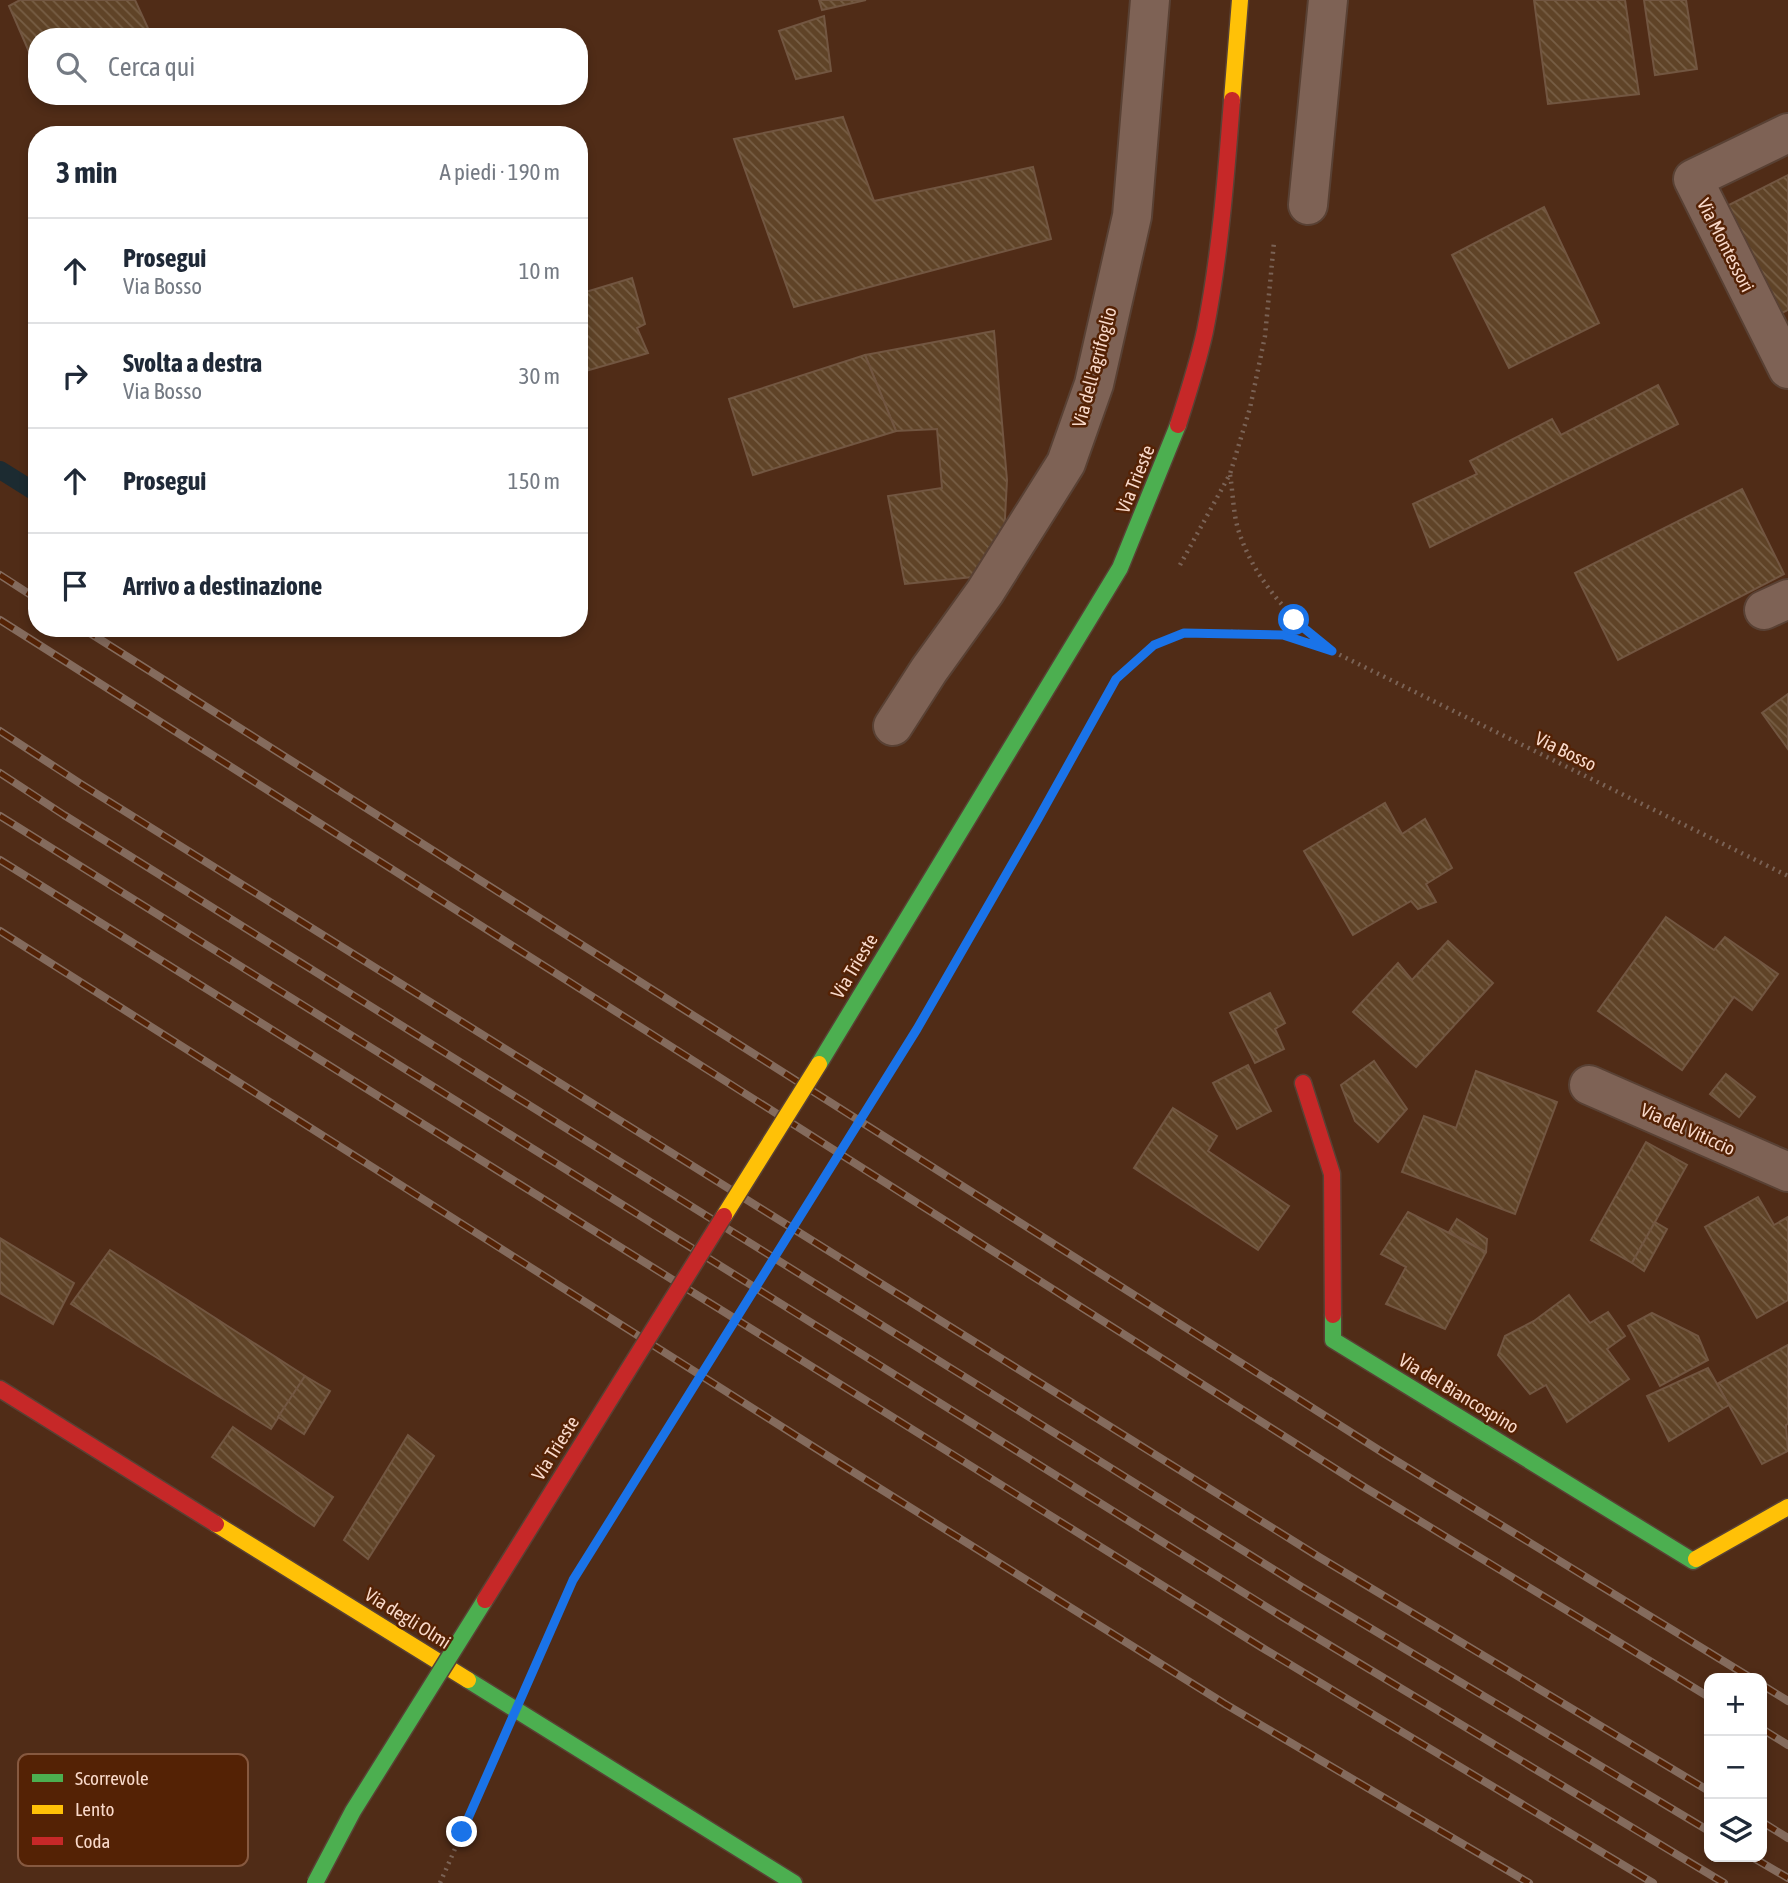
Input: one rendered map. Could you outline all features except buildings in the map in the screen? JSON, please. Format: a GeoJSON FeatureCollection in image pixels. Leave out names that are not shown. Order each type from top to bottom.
{"type":"FeatureCollection","features":[{"type":"Feature","properties":{"kind":"street","name":"Via dell'agrifoglio"},"geometry":{"type":"LineString","coordinates":[[893,726],[985,592],[1066,463],[1094,384],[1132,216],[1150,0]]}},
{"type":"Feature","properties":{"kind":"street","name":"Via Trieste"},"geometry":{"type":"LineString","coordinates":[[314,1883],[360,1800],[812,1076],[1120,568],[1186,403],[1205,330],[1225,192],[1240,0]]}},
{"type":"Feature","properties":{"kind":"street"},"geometry":{"type":"LineString","coordinates":[[1308,205],[1328,0]]}},
{"type":"Feature","properties":{"kind":"street","name":"Via Montessori"},"geometry":{"type":"LineString","coordinates":[[1788,133],[1693,179],[1788,369]]}},
{"type":"Feature","properties":{"kind":"street","name":"Via del Biancospino"},"geometry":{"type":"LineString","coordinates":[[1303,1083],[1332,1174],[1333,1340],[1693,1561],[1788,1507]]}},
{"type":"Feature","properties":{"kind":"street","name":"Via del Viticcio"},"geometry":{"type":"LineString","coordinates":[[1589,1085],[1788,1172]]}},
{"type":"Feature","properties":{"kind":"street","name":"Via degli Olmi"},"geometry":{"type":"LineString","coordinates":[[0,1389],[794,1883]]}},
{"type":"Feature","properties":{"kind":"path","name":"Via Bosso"},"geometry":{"type":"LineString","coordinates":[[1230,474],[1237,528],[1261,579],[1294,620],[1332,651]]}},
{"type":"Feature","properties":{"kind":"path","name":"Via Bosso"},"geometry":{"type":"LineString","coordinates":[[440,1883],[573,1580],[917,1029],[1116,679],[1154,645],[1184,633],[1283,635],[1332,651],[1788,876]]}},
{"type":"Feature","properties":{"kind":"waterway"},"geometry":{"type":"LineString","coordinates":[[0,470],[28,487]]}},
{"type":"Feature","properties":{"kind":"railway"},"geometry":{"type":"LineString","coordinates":[[0,575],[28,593]]}},
{"type":"Feature","properties":{"kind":"railway"},"geometry":{"type":"LineString","coordinates":[[0,620],[1364,1487],[1704,1694]]}},
{"type":"Feature","properties":{"kind":"railway"},"geometry":{"type":"LineString","coordinates":[[96,637],[1385,1454],[1743,1673]]}},
{"type":"Feature","properties":{"kind":"railway"},"geometry":{"type":"LineString","coordinates":[[0,731],[1319,1557],[1704,1788]]}},
{"type":"Feature","properties":{"kind":"railway"},"geometry":{"type":"LineString","coordinates":[[0,773],[1300,1586],[1704,1828]]}},
{"type":"Feature","properties":{"kind":"railway"},"geometry":{"type":"LineString","coordinates":[[0,816],[1281,1616],[1724,1883]]}},
{"type":"Feature","properties":{"kind":"railway"},"geometry":{"type":"LineString","coordinates":[[0,860],[1261,1647],[1653,1883]]}},
{"type":"Feature","properties":{"kind":"railway"},"geometry":{"type":"LineString","coordinates":[[0,931],[839,1463],[1225,1704],[1529,1883]]}},
{"type":"Feature","properties":{"kind":"railway"},"geometry":{"type":"LineString","coordinates":[[1767,1688],[1788,1701]]}},
{"type":"Feature","properties":{"kind":"railway"},"geometry":{"type":"LineString","coordinates":[[1767,1732],[1788,1745]]}},
{"type":"Feature","properties":{"kind":"railway"},"geometry":{"type":"LineString","coordinates":[[1767,1825],[1788,1838]]}},
{"type":"Feature","properties":{"kind":"railway"},"geometry":{"type":"LineString","coordinates":[[1761,1862],[1788,1878]]}},
{"type":"Feature","properties":{"kind":"traffic: fast"},"geometry":{"type":"LineString","coordinates":[[819,1064],[1120,568],[1178,425]]}},
{"type":"Feature","properties":{"kind":"traffic: fast"},"geometry":{"type":"LineString","coordinates":[[1333,1315],[1333,1340],[1693,1561],[1696,1559]]}},
{"type":"Feature","properties":{"kind":"traffic: fast"},"geometry":{"type":"LineString","coordinates":[[315,1883],[353,1811],[485,1600]]}},
{"type":"Feature","properties":{"kind":"traffic: fast"},"geometry":{"type":"LineString","coordinates":[[468,1680],[794,1883]]}},
{"type":"Feature","properties":{"kind":"traffic: slow"},"geometry":{"type":"LineString","coordinates":[[1232,100],[1240,0]]}},
{"type":"Feature","properties":{"kind":"traffic: slow"},"geometry":{"type":"LineString","coordinates":[[724,1216],[819,1064]]}},
{"type":"Feature","properties":{"kind":"traffic: slow"},"geometry":{"type":"LineString","coordinates":[[1696,1559],[1788,1507]]}},
{"type":"Feature","properties":{"kind":"traffic: slow"},"geometry":{"type":"LineString","coordinates":[[216,1524],[468,1680]]}},
{"type":"Feature","properties":{"kind":"traffic: jam"},"geometry":{"type":"LineString","coordinates":[[1178,425],[1205,331],[1215,274],[1232,100]]}},
{"type":"Feature","properties":{"kind":"traffic: jam"},"geometry":{"type":"LineString","coordinates":[[1303,1083],[1332,1174],[1333,1315]]}},
{"type":"Feature","properties":{"kind":"traffic: jam"},"geometry":{"type":"LineString","coordinates":[[485,1600],[724,1216]]}},
{"type":"Feature","properties":{"kind":"traffic: jam"},"geometry":{"type":"LineString","coordinates":[[0,1389],[216,1524]]}},
{"type":"Feature","properties":{"kind":"route"},"geometry":{"type":"LineString","coordinates":[[462,1832],[573,1580],[917,1029],[1116,679],[1154,645],[1184,633],[1283,635],[1332,651],[1294,620]]}}]}
